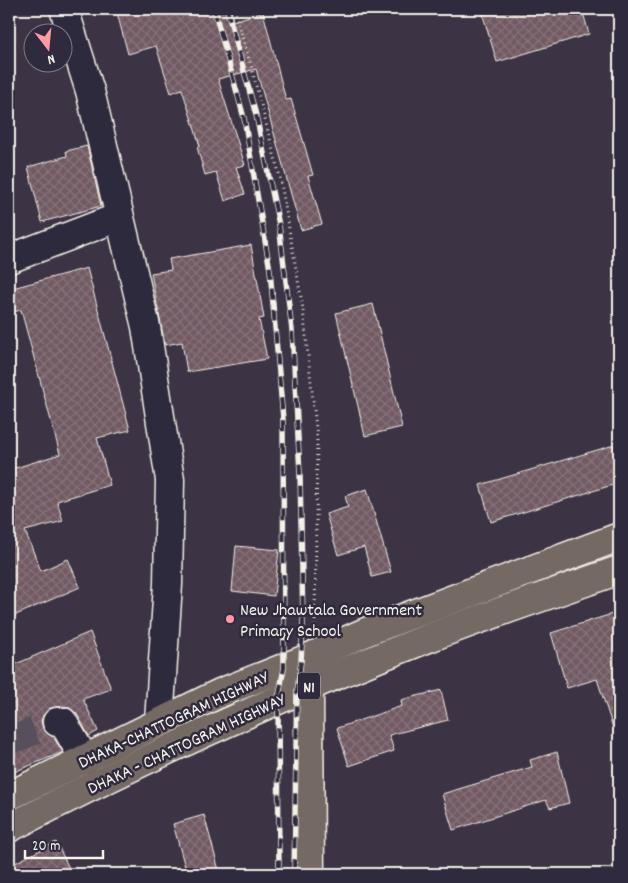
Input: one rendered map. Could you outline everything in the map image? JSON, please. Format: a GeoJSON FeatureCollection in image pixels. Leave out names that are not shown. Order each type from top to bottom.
{"type":"FeatureCollection","features":[{"type":"Feature","properties":{"kind":"main road","name":"DHAKA-CHATTOGRAM HIGHWAY"},"geometry":{"type":"LineString","coordinates":[[9,796],[220,693],[514,575],[619,537]]}},
{"type":"Feature","properties":{"kind":"main road","name":"DHAKA - CHATTOGRAM HIGHWAY"},"geometry":{"type":"LineString","coordinates":[[9,828],[147,760],[309,686],[428,638],[619,570]]}},
{"type":"Feature","properties":{"kind":"main road"},"geometry":{"type":"LineString","coordinates":[[309,686],[310,874]]}},
{"type":"Feature","properties":{"kind":"street"},"geometry":{"type":"LineString","coordinates":[[64,9],[90,90],[146,327],[170,480],[168,584],[160,722]]}},
{"type":"Feature","properties":{"kind":"street"},"geometry":{"type":"LineString","coordinates":[[9,259],[120,217]]}},
{"type":"Feature","properties":{"kind":"street"},"geometry":{"type":"LineString","coordinates":[[57,722],[63,722],[68,728],[85,760]]}},
{"type":"Feature","properties":{"kind":"path"},"geometry":{"type":"LineString","coordinates":[[234,9],[280,177],[303,309],[317,437],[314,654]]}},
{"type":"Feature","properties":{"kind":"building"},"geometry":{"type":"Polygon","coordinates":[[[116,9],[231,9],[233,21],[263,12],[286,100],[291,99],[313,175],[308,176],[322,224],[301,230],[256,69],[218,79],[245,165],[236,167],[245,194],[225,201],[216,172],[205,175],[197,147],[200,146],[182,89],[171,93],[156,46],[128,54],[116,9]]]}},
{"type":"Feature","properties":{"kind":"building"},"geometry":{"type":"Polygon","coordinates":[[[481,9],[582,9],[589,34],[497,62],[481,9]]]}},
{"type":"Feature","properties":{"kind":"building"},"geometry":{"type":"Polygon","coordinates":[[[87,146],[101,206],[42,222],[28,167],[67,156],[66,151],[87,146]]]}},
{"type":"Feature","properties":{"kind":"building"},"geometry":{"type":"Polygon","coordinates":[[[251,245],[264,318],[259,319],[267,359],[187,372],[182,342],[165,345],[151,273],[171,270],[169,259],[251,245]]]}},
{"type":"Feature","properties":{"kind":"building"},"geometry":{"type":"Polygon","coordinates":[[[87,268],[130,430],[97,438],[110,485],[57,501],[63,521],[25,531],[41,571],[68,559],[80,587],[9,618],[9,470],[60,454],[21,310],[9,313],[9,289],[87,268]]]}},
{"type":"Feature","properties":{"kind":"building"},"geometry":{"type":"Polygon","coordinates":[[[373,304],[402,427],[365,436],[336,313],[373,304]]]}},
{"type":"Feature","properties":{"kind":"building"},"geometry":{"type":"Polygon","coordinates":[[[614,445],[619,462],[619,483],[491,522],[480,485],[614,445]]]}},
{"type":"Feature","properties":{"kind":"building"},"geometry":{"type":"Polygon","coordinates":[[[367,489],[391,572],[372,577],[364,547],[338,555],[326,514],[348,507],[345,496],[367,489]]]}},
{"type":"Feature","properties":{"kind":"building"},"geometry":{"type":"Polygon","coordinates":[[[236,546],[279,550],[274,596],[232,591],[236,546]]]}},
{"type":"Feature","properties":{"kind":"building"},"geometry":{"type":"Polygon","coordinates":[[[612,614],[619,638],[619,733],[615,734],[597,679],[567,688],[551,633],[612,614]]]}},
{"type":"Feature","properties":{"kind":"building"},"geometry":{"type":"Polygon","coordinates":[[[90,632],[111,689],[83,699],[98,731],[89,736],[77,714],[70,708],[63,706],[50,708],[43,715],[41,722],[43,729],[53,737],[63,752],[9,774],[9,667],[90,632]]]}},
{"type":"Feature","properties":{"kind":"building"},"geometry":{"type":"Polygon","coordinates":[[[441,690],[448,720],[389,735],[394,751],[349,766],[337,728],[402,706],[401,700],[441,690]]]}},
{"type":"Feature","properties":{"kind":"building"},"geometry":{"type":"Polygon","coordinates":[[[557,752],[569,803],[550,808],[546,800],[453,830],[442,794],[532,767],[530,760],[557,752]]]}},
{"type":"Feature","properties":{"kind":"building"},"geometry":{"type":"Polygon","coordinates":[[[204,815],[220,874],[187,874],[173,824],[204,815]]]}},
{"type":"Feature","properties":{"kind":"building"},"geometry":{"type":"Polygon","coordinates":[[[56,842],[72,874],[9,874],[9,866],[56,842]]]}},
{"type":"Feature","properties":{"kind":"tunnel"},"geometry":{"type":"LineString","coordinates":[[9,741],[57,722]]}},
{"type":"Feature","properties":{"kind":"railway"},"geometry":{"type":"LineString","coordinates":[[214,9],[244,118],[270,270],[283,419],[284,668],[278,700],[279,874]]}},
{"type":"Feature","properties":{"kind":"railway"},"geometry":{"type":"LineString","coordinates":[[227,9],[256,115],[279,225],[292,330],[300,473],[303,624],[297,692],[294,874]]}},
{"type":"Feature","properties":{"kind":"place","name":"New Jhawtala Government Primary School"},"geometry":{"type":"Point","coordinates":[230,619]}}]}
